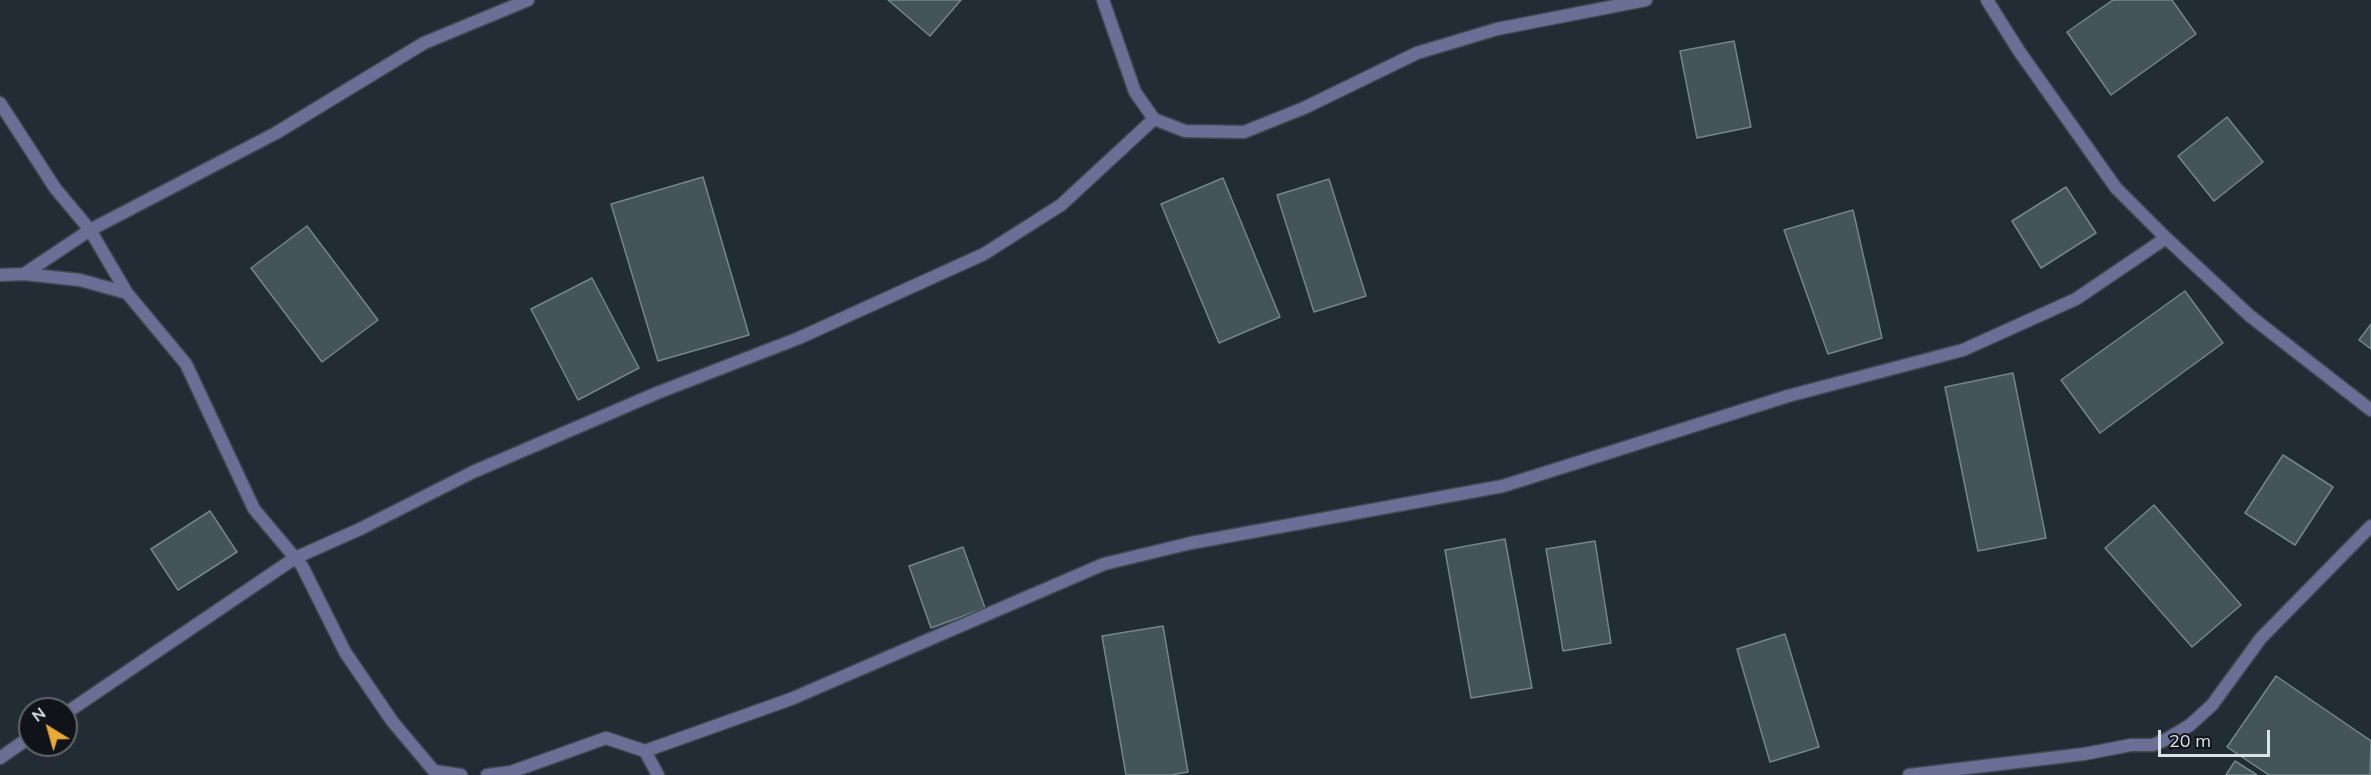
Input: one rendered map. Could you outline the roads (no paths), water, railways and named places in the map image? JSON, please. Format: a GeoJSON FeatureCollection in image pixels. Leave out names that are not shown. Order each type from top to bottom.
{"type":"FeatureCollection","features":[{"type":"Feature","properties":{"kind":"street"},"geometry":{"type":"LineString","coordinates":[[24,274],[90,230],[276,133],[424,43],[528,0]]}},
{"type":"Feature","properties":{"kind":"street"},"geometry":{"type":"LineString","coordinates":[[1103,0],[1136,92],[1154,119],[1185,131],[1244,132],[1304,108],[1417,53],[1497,30],[1646,0]]}},
{"type":"Feature","properties":{"kind":"street"},"geometry":{"type":"LineString","coordinates":[[1987,0],[2019,51],[2116,188],[2250,316],[2371,410]]}},
{"type":"Feature","properties":{"kind":"street"},"geometry":{"type":"LineString","coordinates":[[0,103],[56,188],[90,230],[127,293],[186,364],[254,509],[302,566],[345,652],[392,721],[431,773],[461,775]]}},
{"type":"Feature","properties":{"kind":"street"},"geometry":{"type":"LineString","coordinates":[[78,705],[295,558],[360,529],[473,472],[657,393],[799,338],[984,254],[1061,205],[1154,119]]}},
{"type":"Feature","properties":{"kind":"street"},"geometry":{"type":"LineString","coordinates":[[487,775],[511,772],[606,738],[645,751],[791,699],[1104,564],[1191,543],[1503,486],[1788,396],[1963,350],[2076,299],[2166,238]]}},
{"type":"Feature","properties":{"kind":"street"},"geometry":{"type":"LineString","coordinates":[[0,275],[24,274],[80,280],[127,293]]}},
{"type":"Feature","properties":{"kind":"street"},"geometry":{"type":"LineString","coordinates":[[1909,775],[2084,754],[2131,745],[2153,746],[2167,739],[2190,725],[2212,705],[2261,639],[2371,526]]}},
{"type":"Feature","properties":{"kind":"street"},"geometry":{"type":"LineString","coordinates":[[0,758],[18,745]]}},
{"type":"Feature","properties":{"kind":"street"},"geometry":{"type":"LineString","coordinates":[[645,751],[658,775]]}}]}
